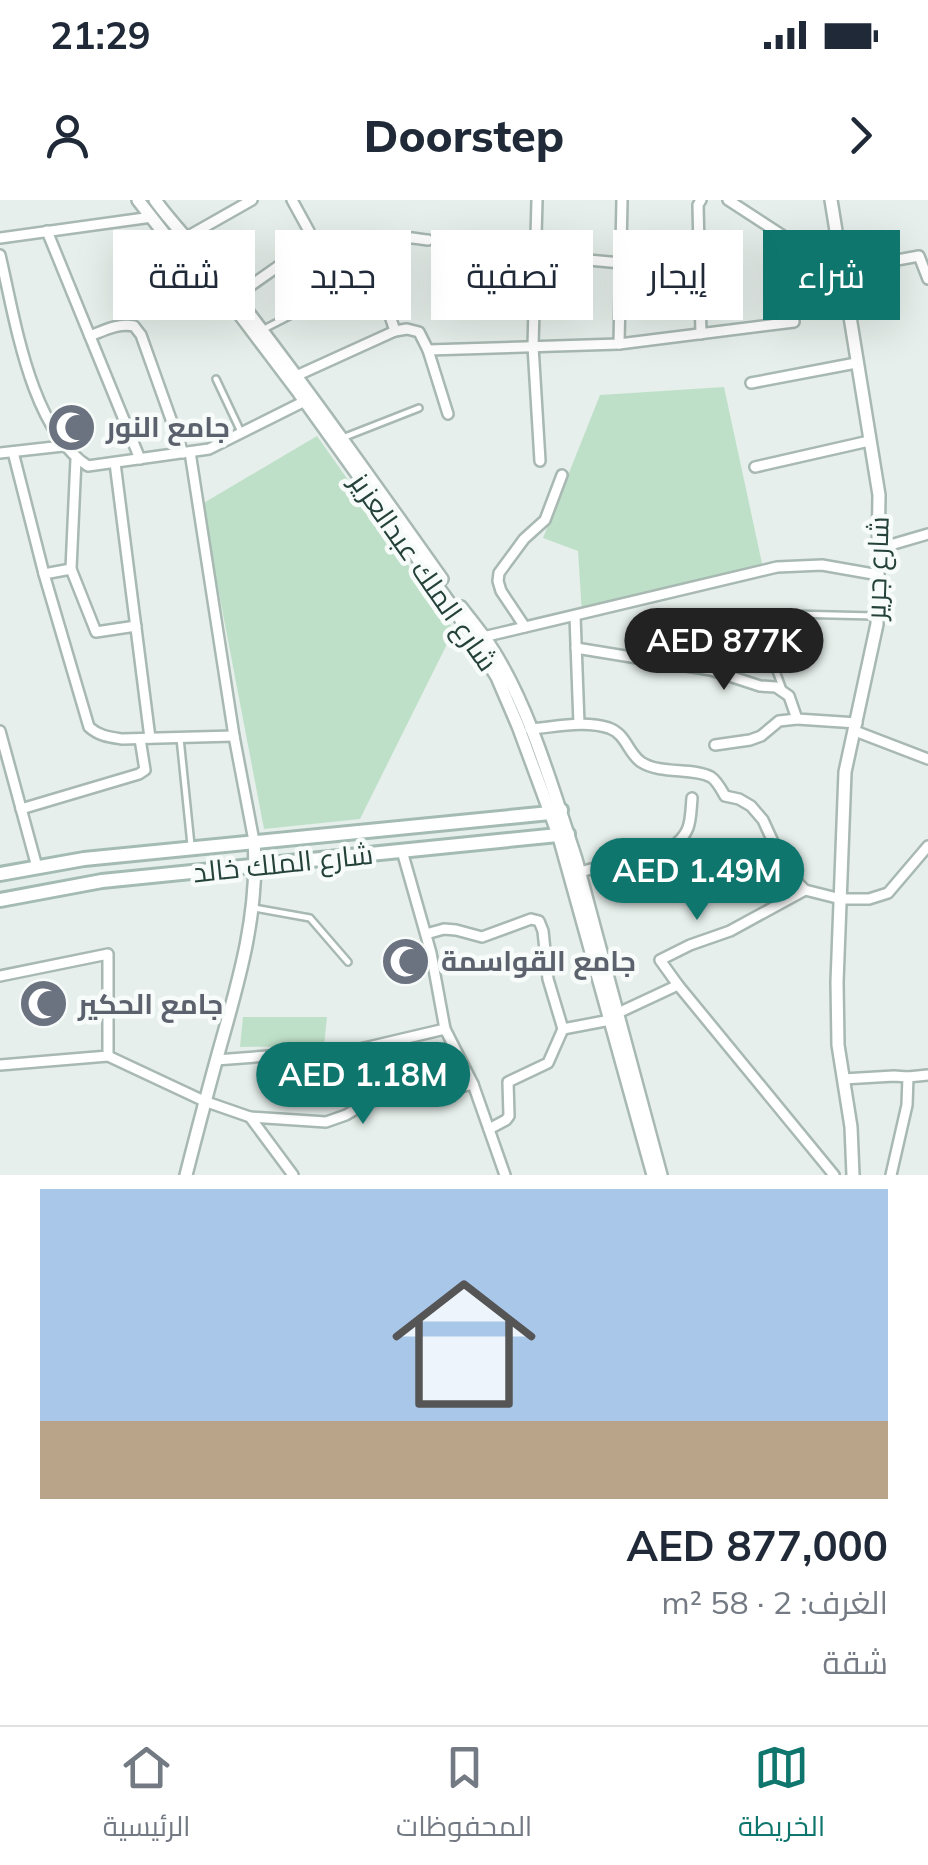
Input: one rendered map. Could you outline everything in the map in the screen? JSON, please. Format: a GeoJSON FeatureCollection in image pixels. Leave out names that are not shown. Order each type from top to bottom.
{"type":"FeatureCollection","features":[{"type":"Feature","properties":{"kind":"main road","name":"شارع الملك خالد"},"geometry":{"type":"LineString","coordinates":[[0,874],[84,859],[555,812]]}},
{"type":"Feature","properties":{"kind":"main road","name":"شارع الملك خالد"},"geometry":{"type":"LineString","coordinates":[[0,900],[102,881],[563,836]]}},
{"type":"Feature","properties":{"kind":"street","name":"شارع الملك عبدالعزيز"},"geometry":{"type":"LineString","coordinates":[[138,200],[166,236],[222,291],[482,650],[555,812]]}},
{"type":"Feature","properties":{"kind":"street","name":"شارع الملك عبدالعزيز"},"geometry":{"type":"LineString","coordinates":[[155,200],[179,230]]}},
{"type":"Feature","properties":{"kind":"street"},"geometry":{"type":"LineString","coordinates":[[199,230],[252,200]]}},
{"type":"Feature","properties":{"kind":"street"},"geometry":{"type":"LineString","coordinates":[[255,283],[307,246],[308,231],[292,200]]}},
{"type":"Feature","properties":{"kind":"street"},"geometry":{"type":"LineString","coordinates":[[535,230],[537,200]]}},
{"type":"Feature","properties":{"kind":"street"},"geometry":{"type":"LineString","coordinates":[[621,230],[622,200]]}},
{"type":"Feature","properties":{"kind":"street"},"geometry":{"type":"LineString","coordinates":[[701,200],[701,334]]}},
{"type":"Feature","properties":{"kind":"street"},"geometry":{"type":"LineString","coordinates":[[428,350],[619,344],[794,322],[785,237],[728,200]]}},
{"type":"Feature","properties":{"kind":"street","name":"شارع جرير"},"geometry":{"type":"LineString","coordinates":[[831,200],[836,230]]}},
{"type":"Feature","properties":{"kind":"street"},"geometry":{"type":"LineString","coordinates":[[0,238],[152,217]]}},
{"type":"Feature","properties":{"kind":"street"},"geometry":{"type":"LineString","coordinates":[[47,231],[140,459]]}},
{"type":"Feature","properties":{"kind":"street"},"geometry":{"type":"LineString","coordinates":[[394,332],[370,246],[385,238],[428,240]]}},
{"type":"Feature","properties":{"kind":"street"},"geometry":{"type":"LineString","coordinates":[[0,255],[29,378],[63,446],[88,466],[209,449],[304,401]]}},
{"type":"Feature","properties":{"kind":"street"},"geometry":{"type":"LineString","coordinates":[[900,259],[919,256],[928,279]]}},
{"type":"Feature","properties":{"kind":"street","name":"شارع الملك عبدالعزيز"},"geometry":{"type":"LineString","coordinates":[[254,320],[484,637],[506,674],[530,729],[661,1175]]}},
{"type":"Feature","properties":{"kind":"street"},"geometry":{"type":"LineString","coordinates":[[533,320],[540,461]]}},
{"type":"Feature","properties":{"kind":"street"},"geometry":{"type":"LineString","coordinates":[[619,320],[619,344]]}},
{"type":"Feature","properties":{"kind":"street","name":"شارع جرير"},"geometry":{"type":"LineString","coordinates":[[850,320],[879,495],[880,548],[877,616],[845,772],[836,1006],[852,1127],[853,1175]]}},
{"type":"Feature","properties":{"kind":"street"},"geometry":{"type":"LineString","coordinates":[[90,336],[111,327],[134,326],[187,452],[254,841],[256,865],[246,953],[186,1175]]}},
{"type":"Feature","properties":{"kind":"street"},"geometry":{"type":"LineString","coordinates":[[296,376],[406,329],[418,332],[428,350],[448,414]]}},
{"type":"Feature","properties":{"kind":"street"},"geometry":{"type":"LineString","coordinates":[[751,383],[856,363]]}},
{"type":"Feature","properties":{"kind":"street"},"geometry":{"type":"LineString","coordinates":[[755,467],[869,440]]}},
{"type":"Feature","properties":{"kind":"street"},"geometry":{"type":"LineString","coordinates":[[0,454],[63,446]]}},
{"type":"Feature","properties":{"kind":"street"},"geometry":{"type":"LineString","coordinates":[[13,452],[88,728],[106,737],[234,736]]}},
{"type":"Feature","properties":{"kind":"street"},"geometry":{"type":"LineString","coordinates":[[76,459],[72,568],[96,632],[136,626]]}},
{"type":"Feature","properties":{"kind":"street"},"geometry":{"type":"LineString","coordinates":[[21,809],[144,770],[136,626],[115,463]]}},
{"type":"Feature","properties":{"kind":"street"},"geometry":{"type":"LineString","coordinates":[[524,627],[501,591],[499,572],[545,520],[562,475]]}},
{"type":"Feature","properties":{"kind":"street"},"geometry":{"type":"LineString","coordinates":[[880,548],[928,534]]}},
{"type":"Feature","properties":{"kind":"street"},"geometry":{"type":"LineString","coordinates":[[484,637],[777,567],[822,565],[878,574]]}},
{"type":"Feature","properties":{"kind":"street"},"geometry":{"type":"LineString","coordinates":[[44,574],[72,568]]}},
{"type":"Feature","properties":{"kind":"street"},"geometry":{"type":"LineString","coordinates":[[575,616],[579,724]]}},
{"type":"Feature","properties":{"kind":"street"},"geometry":{"type":"LineString","coordinates":[[576,648],[711,670],[760,686],[776,687],[789,696],[797,719]]}},
{"type":"Feature","properties":{"kind":"street"},"geometry":{"type":"LineString","coordinates":[[714,745],[750,740],[779,721],[797,719],[856,727],[928,759]]}},
{"type":"Feature","properties":{"kind":"street"},"geometry":{"type":"LineString","coordinates":[[530,729],[579,724],[607,728],[618,733],[642,763],[714,779],[725,796],[751,806],[764,820],[774,844],[806,890],[840,899],[869,899],[888,893],[928,846]]}},
{"type":"Feature","properties":{"kind":"street"},"geometry":{"type":"LineString","coordinates":[[0,731],[38,867]]}},
{"type":"Feature","properties":{"kind":"street"},"geometry":{"type":"LineString","coordinates":[[580,872],[672,847],[688,830],[692,798]]}},
{"type":"Feature","properties":{"kind":"street","name":"شارع الملك عبدالعزيز"},"geometry":{"type":"LineString","coordinates":[[563,836],[580,872],[653,1175]]}},
{"type":"Feature","properties":{"kind":"street"},"geometry":{"type":"LineString","coordinates":[[402,851],[426,934],[445,1029],[473,1084],[506,1175]]}},
{"type":"Feature","properties":{"kind":"street"},"geometry":{"type":"LineString","coordinates":[[806,890],[730,931],[660,960],[834,1175]]}},
{"type":"Feature","properties":{"kind":"street"},"geometry":{"type":"LineString","coordinates":[[426,934],[444,929],[482,936],[531,920],[539,921],[544,930],[548,979],[563,1029],[548,1063],[508,1082],[508,1116],[489,1129]]}},
{"type":"Feature","properties":{"kind":"street"},"geometry":{"type":"LineString","coordinates":[[0,976],[108,954],[108,1056]]}},
{"type":"Feature","properties":{"kind":"street"},"geometry":{"type":"LineString","coordinates":[[563,1029],[614,1017],[678,985]]}},
{"type":"Feature","properties":{"kind":"street"},"geometry":{"type":"LineString","coordinates":[[216,1060],[360,1049],[445,1029]]}},
{"type":"Feature","properties":{"kind":"street"},"geometry":{"type":"LineString","coordinates":[[0,1065],[108,1056],[204,1101],[250,1117],[326,1122],[378,1098],[430,1094],[473,1084]]}},
{"type":"Feature","properties":{"kind":"street"},"geometry":{"type":"LineString","coordinates":[[843,1079],[928,1074]]}},
{"type":"Feature","properties":{"kind":"street"},"geometry":{"type":"LineString","coordinates":[[891,1175],[907,1105],[908,1078]]}},
{"type":"Feature","properties":{"kind":"street"},"geometry":{"type":"LineString","coordinates":[[250,1117],[293,1175]]}},
{"type":"Feature","properties":{"kind":"lane"},"geometry":{"type":"LineString","coordinates":[[262,331],[284,320]]}},
{"type":"Feature","properties":{"kind":"lane"},"geometry":{"type":"LineString","coordinates":[[216,379],[241,432]]}},
{"type":"Feature","properties":{"kind":"lane"},"geometry":{"type":"LineString","coordinates":[[342,438],[419,408]]}},
{"type":"Feature","properties":{"kind":"lane"},"geometry":{"type":"LineString","coordinates":[[792,614],[877,616]]}},
{"type":"Feature","properties":{"kind":"lane"},"geometry":{"type":"LineString","coordinates":[[770,642],[783,690]]}},
{"type":"Feature","properties":{"kind":"lane"},"geometry":{"type":"LineString","coordinates":[[180,738],[191,848]]}},
{"type":"Feature","properties":{"kind":"lane"},"geometry":{"type":"LineString","coordinates":[[251,907],[310,918],[348,962]]}},
{"type":"Feature","properties":{"kind":"green space"},"geometry":{"type":"Polygon","coordinates":[[[724,387],[763,568],[582,614],[578,551],[543,538],[600,395],[724,387]]]}},
{"type":"Feature","properties":{"kind":"green space"},"geometry":{"type":"Polygon","coordinates":[[[317,436],[454,630],[360,819],[264,829],[202,504],[317,436]]]}},
{"type":"Feature","properties":{"kind":"green space"},"geometry":{"type":"Polygon","coordinates":[[[243,1017],[327,1017],[324,1046],[240,1047],[243,1017]]]}},
{"type":"Feature","properties":{"kind":"place","name":"جامع النور"},"geometry":{"type":"Point","coordinates":[71,427]}},
{"type":"Feature","properties":{"kind":"place","name":"جامع القواسمة"},"geometry":{"type":"Point","coordinates":[406,961]}},
{"type":"Feature","properties":{"kind":"place","name":"جامع الحكير"},"geometry":{"type":"Point","coordinates":[43,1004]}}]}
